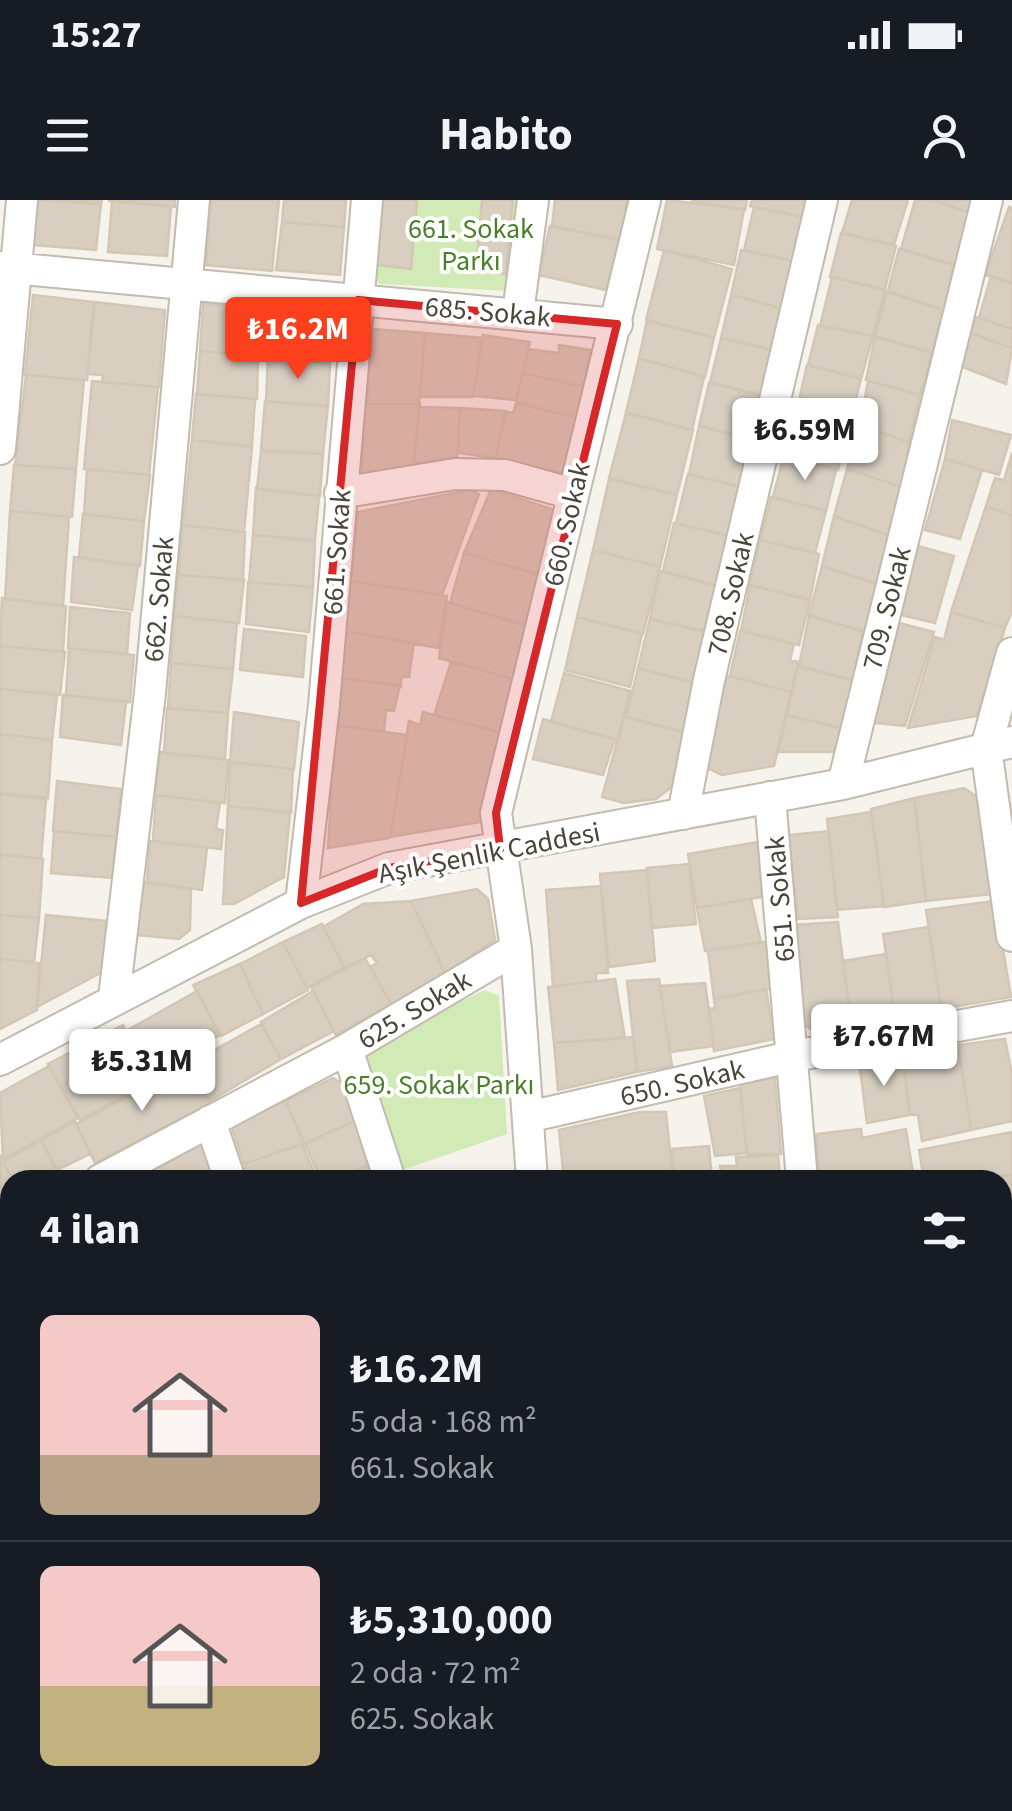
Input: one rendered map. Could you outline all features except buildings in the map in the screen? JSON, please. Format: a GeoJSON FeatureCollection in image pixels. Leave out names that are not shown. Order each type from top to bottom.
{"type":"FeatureCollection","features":[{"type":"Feature","properties":{"kind":"street"},"geometry":{"type":"LineString","coordinates":[[0,449],[9,268],[22,200]]}},
{"type":"Feature","properties":{"kind":"street","name":"662. Sokak"},"geometry":{"type":"LineString","coordinates":[[114,998],[152,674],[194,200]]}},
{"type":"Feature","properties":{"kind":"street","name":"661. Sokak"},"geometry":{"type":"LineString","coordinates":[[300,903],[324,705],[367,200]]}},
{"type":"Feature","properties":{"kind":"street"},"geometry":{"type":"LineString","coordinates":[[518,313],[533,200]]}},
{"type":"Feature","properties":{"kind":"street","name":"660. Sokak"},"geometry":{"type":"LineString","coordinates":[[531,1170],[516,949],[496,813],[645,200]]}},
{"type":"Feature","properties":{"kind":"street","name":"708. Sokak"},"geometry":{"type":"LineString","coordinates":[[683,814],[709,680],[822,200]]}},
{"type":"Feature","properties":{"kind":"street","name":"709. Sokak"},"geometry":{"type":"LineString","coordinates":[[843,784],[987,200]]}},
{"type":"Feature","properties":{"kind":"street","name":"685. Sokak"},"geometry":{"type":"LineString","coordinates":[[9,268],[616,324]]}},
{"type":"Feature","properties":{"kind":"street"},"geometry":{"type":"LineString","coordinates":[[340,494],[456,474],[505,475],[572,494]]}},
{"type":"Feature","properties":{"kind":"street"},"geometry":{"type":"LineString","coordinates":[[1012,653],[999,745],[1012,936]]}},
{"type":"Feature","properties":{"kind":"street","name":"Aşık Şenlik Caddesi"},"geometry":{"type":"LineString","coordinates":[[0,1060],[300,903],[389,868],[843,784],[999,745]]}},
{"type":"Feature","properties":{"kind":"street","name":"651. Sokak"},"geometry":{"type":"LineString","coordinates":[[770,797],[801,1170]]}},
{"type":"Feature","properties":{"kind":"street","name":"625. Sokak"},"geometry":{"type":"LineString","coordinates":[[119,1170],[347,1048],[516,949]]}},
{"type":"Feature","properties":{"kind":"street","name":"650. Sokak"},"geometry":{"type":"LineString","coordinates":[[528,1117],[794,1056],[1012,1016]]}},
{"type":"Feature","properties":{"kind":"street"},"geometry":{"type":"LineString","coordinates":[[347,1048],[387,1170]]}},
{"type":"Feature","properties":{"kind":"street"},"geometry":{"type":"LineString","coordinates":[[210,1122],[227,1170]]}},
{"type":"Feature","properties":{"kind":"highlighted area"},"geometry":{"type":"Polygon","coordinates":[[[358,300],[617,324],[496,813],[500,849],[389,868],[301,903],[358,300]]]}},
{"type":"Feature","properties":{"kind":"green space","name":"661. Sokak Parkı"},"geometry":{"type":"Polygon","coordinates":[[[376,200],[521,200],[512,291],[380,284],[366,270],[376,200]]]}},
{"type":"Feature","properties":{"kind":"green space","name":"659. Sokak Parkı"},"geometry":{"type":"Polygon","coordinates":[[[485,990],[499,996],[507,1134],[402,1170],[359,1049],[485,990]]]}}]}
